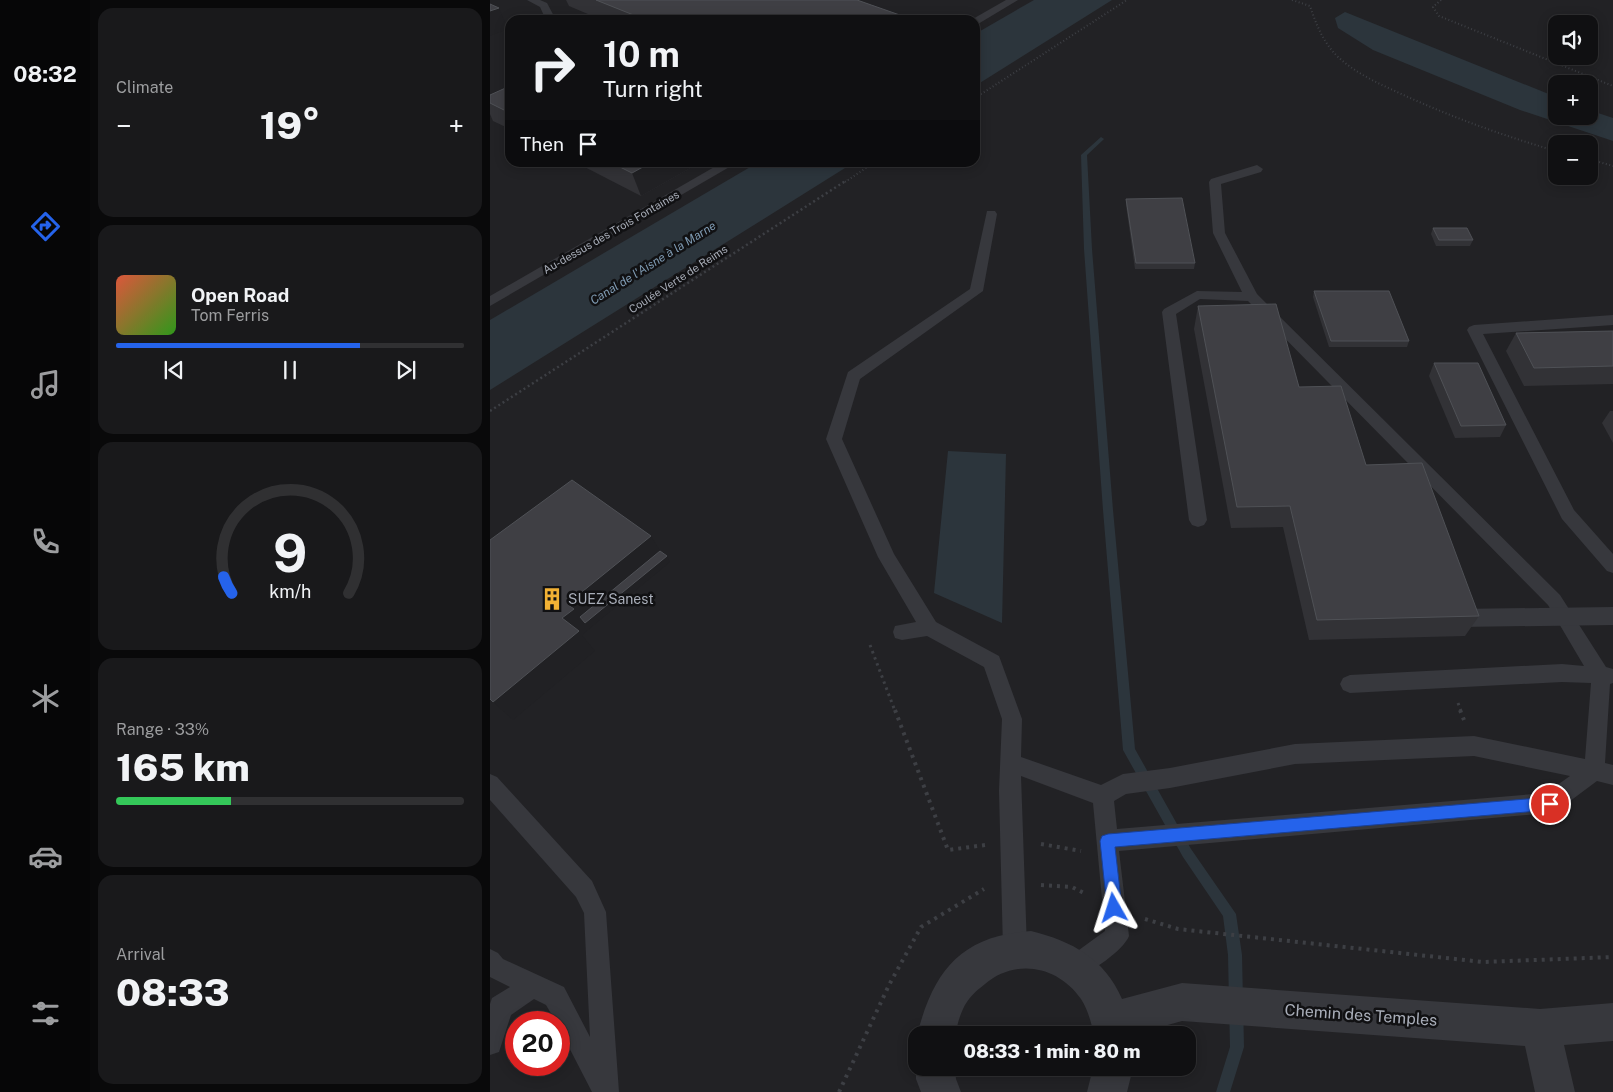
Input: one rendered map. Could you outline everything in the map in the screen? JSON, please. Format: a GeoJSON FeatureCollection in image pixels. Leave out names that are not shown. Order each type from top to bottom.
{"type":"FeatureCollection","features":[{"type":"Feature","properties":{"kind":"street"},"geometry":{"type":"LineString","coordinates":[[938,1026],[942,1008],[960,980],[984,960],[1015,949],[1046,951],[1076,966],[1098,991],[1111,1026]]}},
{"type":"Feature","properties":{"kind":"street","name":"Chemin des Temples"},"geometry":{"type":"LineString","coordinates":[[1117,1026],[1182,1002],[1540,1028],[1613,1022]]}},
{"type":"Feature","properties":{"kind":"street"},"geometry":{"type":"LineString","coordinates":[[1540,1028],[1555,1092]]}},
{"type":"Feature","properties":{"kind":"street"},"geometry":{"type":"LineString","coordinates":[[936,1076],[941,1092]]}},
{"type":"Feature","properties":{"kind":"street"},"geometry":{"type":"LineString","coordinates":[[1107,1092],[1111,1076]]}},
{"type":"Feature","properties":{"kind":"lane"},"geometry":{"type":"LineString","coordinates":[[532,0],[544,5],[549,15]]}},
{"type":"Feature","properties":{"kind":"lane"},"geometry":{"type":"LineString","coordinates":[[544,5],[554,0]]}},
{"type":"Feature","properties":{"kind":"lane"},"geometry":{"type":"LineString","coordinates":[[980,19],[1013,0]]}},
{"type":"Feature","properties":{"kind":"lane","name":"Au-dessus des Trois Fontaines"},"geometry":{"type":"LineString","coordinates":[[490,302],[723,167]]}},
{"type":"Feature","properties":{"kind":"lane"},"geometry":{"type":"LineString","coordinates":[[1257,169],[1215,182],[1219,233],[1251,296],[1554,600],[1607,676],[1604,773]]}},
{"type":"Feature","properties":{"kind":"lane"},"geometry":{"type":"LineString","coordinates":[[991,214],[976,291],[853,376],[834,439],[887,557],[929,628],[992,662],[1012,719],[1010,791],[1015,949]]}},
{"type":"Feature","properties":{"kind":"lane"},"geometry":{"type":"LineString","coordinates":[[1198,520],[1169,312],[1197,295],[1251,296]]}},
{"type":"Feature","properties":{"kind":"lane"},"geometry":{"type":"LineString","coordinates":[[1613,320],[1474,330],[1568,514],[1613,566]]}},
{"type":"Feature","properties":{"kind":"lane"},"geometry":{"type":"LineString","coordinates":[[1458,618],[1613,616]]}},
{"type":"Feature","properties":{"kind":"lane"},"geometry":{"type":"LineString","coordinates":[[902,632],[929,628]]}},
{"type":"Feature","properties":{"kind":"lane"},"geometry":{"type":"LineString","coordinates":[[1350,684],[1562,673],[1607,676]]}},
{"type":"Feature","properties":{"kind":"lane"},"geometry":{"type":"LineString","coordinates":[[1103,796],[1130,782],[1170,778],[1295,754],[1474,746],[1604,773]]}},
{"type":"Feature","properties":{"kind":"lane"},"geometry":{"type":"LineString","coordinates":[[1011,762],[1103,796]]}},
{"type":"Feature","properties":{"kind":"lane"},"geometry":{"type":"LineString","coordinates":[[1108,849],[1158,836],[1550,804],[1604,773]]}},
{"type":"Feature","properties":{"kind":"lane"},"geometry":{"type":"LineString","coordinates":[[490,784],[584,889],[595,912],[606,1092]]}},
{"type":"Feature","properties":{"kind":"lane"},"geometry":{"type":"LineString","coordinates":[[1076,966],[1117,936],[1103,796]]}},
{"type":"Feature","properties":{"kind":"lane"},"geometry":{"type":"LineString","coordinates":[[490,961],[495,967],[555,996],[606,1092]]}},
{"type":"Feature","properties":{"kind":"lane"},"geometry":{"type":"LineString","coordinates":[[490,1043],[501,1007],[532,985]]}},
{"type":"Feature","properties":{"kind":"path"},"geometry":{"type":"LineString","coordinates":[[980,95],[1127,0]]}},
{"type":"Feature","properties":{"kind":"path"},"geometry":{"type":"LineString","coordinates":[[1292,0],[1310,6],[1319,32],[1342,60],[1367,77],[1424,106],[1482,128],[1548,149]]}},
{"type":"Feature","properties":{"kind":"path"},"geometry":{"type":"LineString","coordinates":[[1441,0],[1434,7],[1439,16],[1613,86]]}},
{"type":"Feature","properties":{"kind":"path"},"geometry":{"type":"LineString","coordinates":[[1598,162],[1613,166]]}},
{"type":"Feature","properties":{"kind":"path","name":"Coulée Verte de Reims"},"geometry":{"type":"LineString","coordinates":[[490,411],[867,167]]}},
{"type":"Feature","properties":{"kind":"path"},"geometry":{"type":"LineString","coordinates":[[870,645],[948,850],[1012,841],[1108,849]]}},
{"type":"Feature","properties":{"kind":"path"},"geometry":{"type":"LineString","coordinates":[[1178,929],[1483,962],[1613,957]]}},
{"type":"Feature","properties":{"kind":"shaded area"},"geometry":{"type":"Polygon","coordinates":[[[490,0],[1613,0],[1613,1092],[490,1092],[490,0]]]}},
{"type":"Feature","properties":{"kind":"water"},"geometry":{"type":"Polygon","coordinates":[[[1034,0],[1112,0],[980,83],[980,31],[1034,0]]]}},
{"type":"Feature","properties":{"kind":"water"},"geometry":{"type":"Polygon","coordinates":[[[1345,12],[1548,94],[1548,119],[1520,110],[1373,50],[1338,28],[1335,18],[1345,12]]]}},
{"type":"Feature","properties":{"kind":"water"},"geometry":{"type":"Polygon","coordinates":[[[1598,113],[1613,118],[1613,141],[1565,125],[1598,125],[1598,113]]]}},
{"type":"Feature","properties":{"kind":"water","name":"Canal de l'Aisne à la Marne"},"geometry":{"type":"Polygon","coordinates":[[[750,167],[847,167],[490,390],[490,320],[750,167]]]}},
{"type":"Feature","properties":{"kind":"water"},"geometry":{"type":"Polygon","coordinates":[[[948,451],[1006,454],[1002,623],[934,593],[948,451]]]}},
{"type":"Feature","properties":{"kind":"building"},"geometry":{"type":"Polygon","coordinates":[[[596,0],[857,0],[900,15],[634,15],[596,0]]]}},
{"type":"Feature","properties":{"kind":"building"},"geometry":{"type":"Polygon","coordinates":[[[490,4],[499,8],[490,11],[490,4]]]}},
{"type":"Feature","properties":{"kind":"building"},"geometry":{"type":"Polygon","coordinates":[[[505,88],[505,110],[490,103],[490,95],[505,88]]]}},
{"type":"Feature","properties":{"kind":"building"},"geometry":{"type":"Polygon","coordinates":[[[620,167],[643,167],[632,173],[620,167]]]}},
{"type":"Feature","properties":{"kind":"building"},"geometry":{"type":"Polygon","coordinates":[[[1182,198],[1195,263],[1136,263],[1126,199],[1182,198]]]}},
{"type":"Feature","properties":{"kind":"building"},"geometry":{"type":"Polygon","coordinates":[[[1433,228],[1467,228],[1473,240],[1439,240],[1433,228]]]}},
{"type":"Feature","properties":{"kind":"building"},"geometry":{"type":"Polygon","coordinates":[[[1314,291],[1389,291],[1409,341],[1331,341],[1314,291]]]}},
{"type":"Feature","properties":{"kind":"building"},"geometry":{"type":"Polygon","coordinates":[[[1276,304],[1299,387],[1341,386],[1366,465],[1422,463],[1479,616],[1317,620],[1290,506],[1237,507],[1198,306],[1276,304]]]}},
{"type":"Feature","properties":{"kind":"building"},"geometry":{"type":"Polygon","coordinates":[[[1613,331],[1613,366],[1534,368],[1516,333],[1613,331]]]}},
{"type":"Feature","properties":{"kind":"building"},"geometry":{"type":"Polygon","coordinates":[[[1434,363],[1478,363],[1506,425],[1461,426],[1434,363]]]}},
{"type":"Feature","properties":{"kind":"building","name":"SUEZ Sanest"},"geometry":{"type":"Polygon","coordinates":[[[572,480],[651,536],[567,604],[574,609],[562,618],[579,631],[493,702],[490,699],[490,540],[572,480]]]}},
{"type":"Feature","properties":{"kind":"building"},"geometry":{"type":"Polygon","coordinates":[[[660,551],[667,556],[585,623],[580,617],[660,551]]]}},
{"type":"Feature","properties":{"kind":"waterway"},"geometry":{"type":"LineString","coordinates":[[1101,139],[1084,155],[1088,249],[1129,750],[1187,853],[1229,914],[1235,955],[1237,1047],[1223,1092]]}},
{"type":"Feature","properties":{"kind":"place","name":"SUEZ Sanest"},"geometry":{"type":"Point","coordinates":[552,599]}},
{"type":"Feature","properties":{"kind":"route"},"geometry":{"type":"LineString","coordinates":[[1114,908],[1108,841],[1550,804]]}}]}
